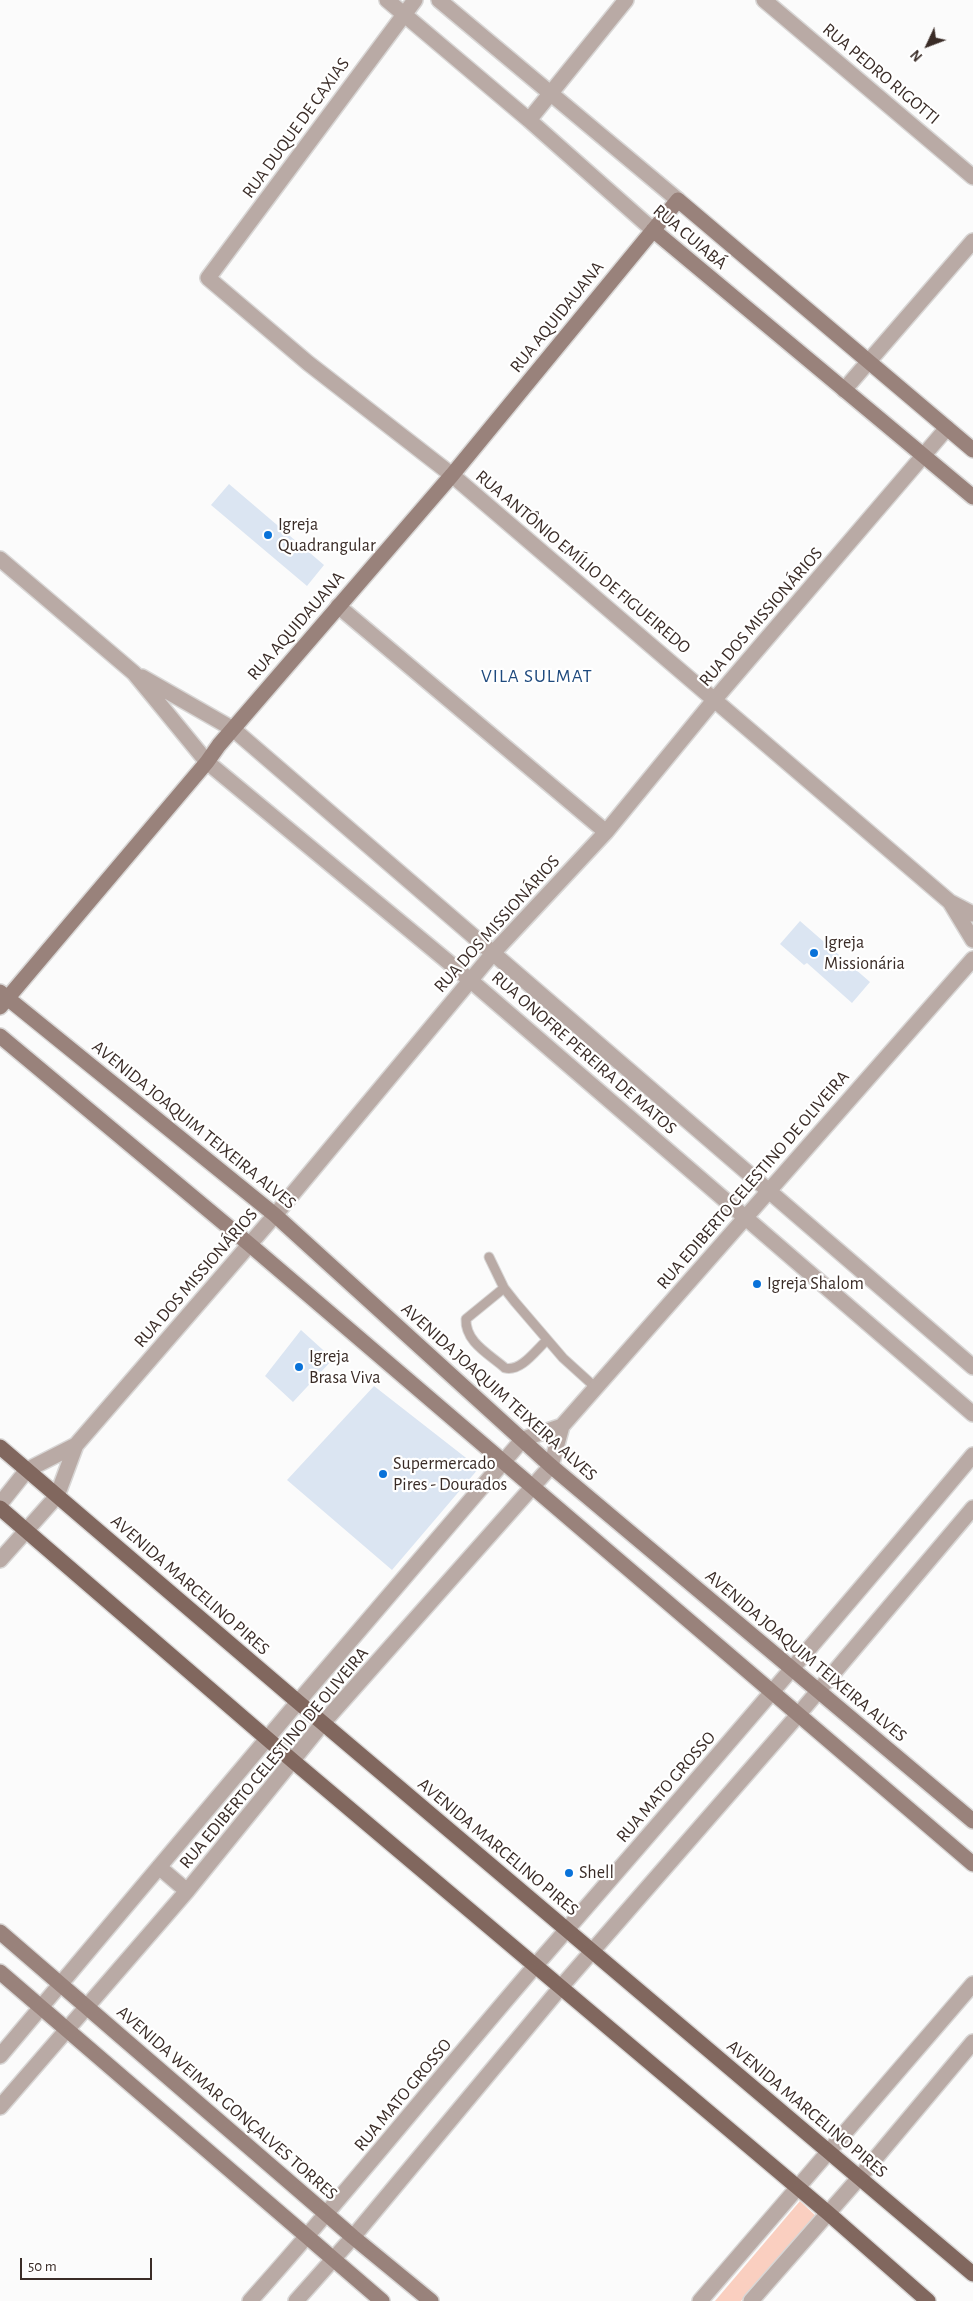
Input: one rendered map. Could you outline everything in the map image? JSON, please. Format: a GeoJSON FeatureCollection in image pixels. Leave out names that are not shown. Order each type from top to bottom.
{"type":"FeatureCollection","features":[{"type":"Feature","properties":{"kind":"main road","name":"RUA AQUIDAUANA"},"geometry":{"type":"LineString","coordinates":[[3,999],[452,475],[678,200]]}},
{"type":"Feature","properties":{"kind":"main road","name":"RUA CUIABÁ"},"geometry":{"type":"LineString","coordinates":[[678,200],[973,450]]}},
{"type":"Feature","properties":{"kind":"main road","name":"RUA CUIABÁ"},"geometry":{"type":"LineString","coordinates":[[653,230],[973,498]]}},
{"type":"Feature","properties":{"kind":"main road","name":"AVENIDA JOAQUIM TEIXEIRA ALVES"},"geometry":{"type":"LineString","coordinates":[[3,999],[275,1215],[551,1466],[973,1821]]}},
{"type":"Feature","properties":{"kind":"main road"},"geometry":{"type":"LineString","coordinates":[[0,1036],[249,1244],[502,1463],[973,1864]]}},
{"type":"Feature","properties":{"kind":"main road","name":"AVENIDA MARCELINO PIRES"},"geometry":{"type":"LineString","coordinates":[[0,1447],[567,1931],[973,2274]]}},
{"type":"Feature","properties":{"kind":"main road"},"geometry":{"type":"LineString","coordinates":[[0,1506],[293,1761],[828,2213],[928,2301]]}},
{"type":"Feature","properties":{"kind":"main road","name":"AVENIDA WEIMAR GONÇALVES TORRES"},"geometry":{"type":"LineString","coordinates":[[0,1932],[326,2214],[432,2301]]}},
{"type":"Feature","properties":{"kind":"main road"},"geometry":{"type":"LineString","coordinates":[[0,1972],[333,2261],[382,2301]]}},
{"type":"Feature","properties":{"kind":"street","name":"RUA CUIABÁ"},"geometry":{"type":"LineString","coordinates":[[387,0],[529,120],[653,230]]}},
{"type":"Feature","properties":{"kind":"street","name":"RUA DUQUE DE CAXIAS"},"geometry":{"type":"LineString","coordinates":[[208,278],[415,0]]}},
{"type":"Feature","properties":{"kind":"street","name":"RUA CUIABÁ"},"geometry":{"type":"LineString","coordinates":[[439,0],[552,92],[678,200]]}},
{"type":"Feature","properties":{"kind":"street"},"geometry":{"type":"LineString","coordinates":[[529,120],[626,0]]}},
{"type":"Feature","properties":{"kind":"street","name":"RUA PEDRO RIGOTTI"},"geometry":{"type":"LineString","coordinates":[[764,0],[973,177]]}},
{"type":"Feature","properties":{"kind":"street"},"geometry":{"type":"LineString","coordinates":[[844,390],[973,241]]}},
{"type":"Feature","properties":{"kind":"street","name":"RUA ANTÔNIO EMÍLIO DE FIGUEIREDO"},"geometry":{"type":"LineString","coordinates":[[208,278],[308,363],[452,475],[950,902],[973,914]]}},
{"type":"Feature","properties":{"kind":"street","name":"RUA DOS MISSIONÁRIOS"},"geometry":{"type":"LineString","coordinates":[[0,1560],[57,1496],[76,1445],[275,1215],[494,952],[606,832],[715,699],[947,428]]}},
{"type":"Feature","properties":{"kind":"street","name":"RUA ONOFRE PEREIRA DE MATOS"},"geometry":{"type":"LineString","coordinates":[[0,559],[134,673],[207,762],[470,980],[973,1414]]}},
{"type":"Feature","properties":{"kind":"street"},"geometry":{"type":"LineString","coordinates":[[338,606],[606,832]]}},
{"type":"Feature","properties":{"kind":"street","name":"RUA ONOFRE PEREIRA DE MATOS"},"geometry":{"type":"LineString","coordinates":[[134,673],[233,729],[494,952],[973,1367]]}},
{"type":"Feature","properties":{"kind":"street","name":"RUA ANTÔNIO EMÍLIO DE FIGUEIREDO"},"geometry":{"type":"LineString","coordinates":[[950,902],[973,940]]}},
{"type":"Feature","properties":{"kind":"street","name":"RUA EDIBERTO CELESTINO DE OLIVEIRA"},"geometry":{"type":"LineString","coordinates":[[0,2107],[187,1891],[324,1723],[551,1466],[562,1426],[595,1387],[973,959]]}},
{"type":"Feature","properties":{"kind":"street"},"geometry":{"type":"LineString","coordinates":[[523,1439],[562,1426]]}},
{"type":"Feature","properties":{"kind":"street","name":"RUA EDIBERTO CELESTINO DE OLIVEIRA"},"geometry":{"type":"LineString","coordinates":[[0,2056],[298,1702],[523,1439]]}},
{"type":"Feature","properties":{"kind":"street","name":"RUA DOS MISSIONÁRIOS"},"geometry":{"type":"LineString","coordinates":[[0,1506],[26,1470],[76,1445]]}},
{"type":"Feature","properties":{"kind":"street","name":"RUA MATO GROSSO"},"geometry":{"type":"LineString","coordinates":[[250,2301],[307,2238],[536,1965],[794,1669],[973,1455]]}},
{"type":"Feature","properties":{"kind":"street"},"geometry":{"type":"LineString","coordinates":[[296,2301],[333,2261],[561,1987],[798,1715],[973,1508]]}},
{"type":"Feature","properties":{"kind":"street"},"geometry":{"type":"LineString","coordinates":[[159,1867],[187,1891]]}},
{"type":"Feature","properties":{"kind":"street"},"geometry":{"type":"LineString","coordinates":[[700,2301],[799,2189],[973,1984]]}},
{"type":"Feature","properties":{"kind":"street"},"geometry":{"type":"LineString","coordinates":[[751,2301],[859,2178],[973,2042]]}},
{"type":"Feature","properties":{"kind":"lane"},"geometry":{"type":"LineString","coordinates":[[489,1257],[504,1288],[562,1358],[595,1387]]}},
{"type":"Feature","properties":{"kind":"lane"},"geometry":{"type":"LineString","coordinates":[[504,1288],[466,1319],[466,1329],[471,1339],[505,1368],[512,1370],[519,1366],[547,1340]]}},
{"type":"Feature","properties":{"kind":"shaded area"},"geometry":{"type":"Polygon","coordinates":[[[800,2201],[817,2217],[810,2226],[741,2301],[715,2301],[800,2201]]]}},
{"type":"Feature","properties":{"kind":"building","name":"Igreja Quadrangular"},"geometry":{"type":"Polygon","coordinates":[[[229,484],[324,565],[307,586],[211,505],[229,484]]]}},
{"type":"Feature","properties":{"kind":"building","name":"Igreja Missionária"},"geometry":{"type":"Polygon","coordinates":[[[800,921],[870,982],[852,1003],[807,963],[804,965],[780,944],[800,921]]]}},
{"type":"Feature","properties":{"kind":"building","name":"Igreja Brasa Viva"},"geometry":{"type":"Polygon","coordinates":[[[301,1330],[333,1359],[293,1402],[265,1376],[301,1330]]]}},
{"type":"Feature","properties":{"kind":"building","name":"Supermercado Pires - Dourados"},"geometry":{"type":"Polygon","coordinates":[[[374,1386],[479,1468],[392,1570],[287,1480],[374,1386]]]}},
{"type":"Feature","properties":{"kind":"place","name":"Igreja Quadrangular"},"geometry":{"type":"Point","coordinates":[268,535]}},
{"type":"Feature","properties":{"kind":"place","name":"Igreja Missionária"},"geometry":{"type":"Point","coordinates":[814,953]}},
{"type":"Feature","properties":{"kind":"place","name":"Igreja Shalom"},"geometry":{"type":"Point","coordinates":[757,1284]}},
{"type":"Feature","properties":{"kind":"place","name":"Igreja Brasa Viva"},"geometry":{"type":"Point","coordinates":[299,1367]}},
{"type":"Feature","properties":{"kind":"place","name":"Supermercado Pires - Dourados"},"geometry":{"type":"Point","coordinates":[383,1474]}},
{"type":"Feature","properties":{"kind":"place","name":"Shell"},"geometry":{"type":"Point","coordinates":[569,1873]}},
{"type":"Feature","properties":{"kind":"district","name":"VILA SULMAT"},"geometry":{"type":"Point","coordinates":[537,676]}}]}
